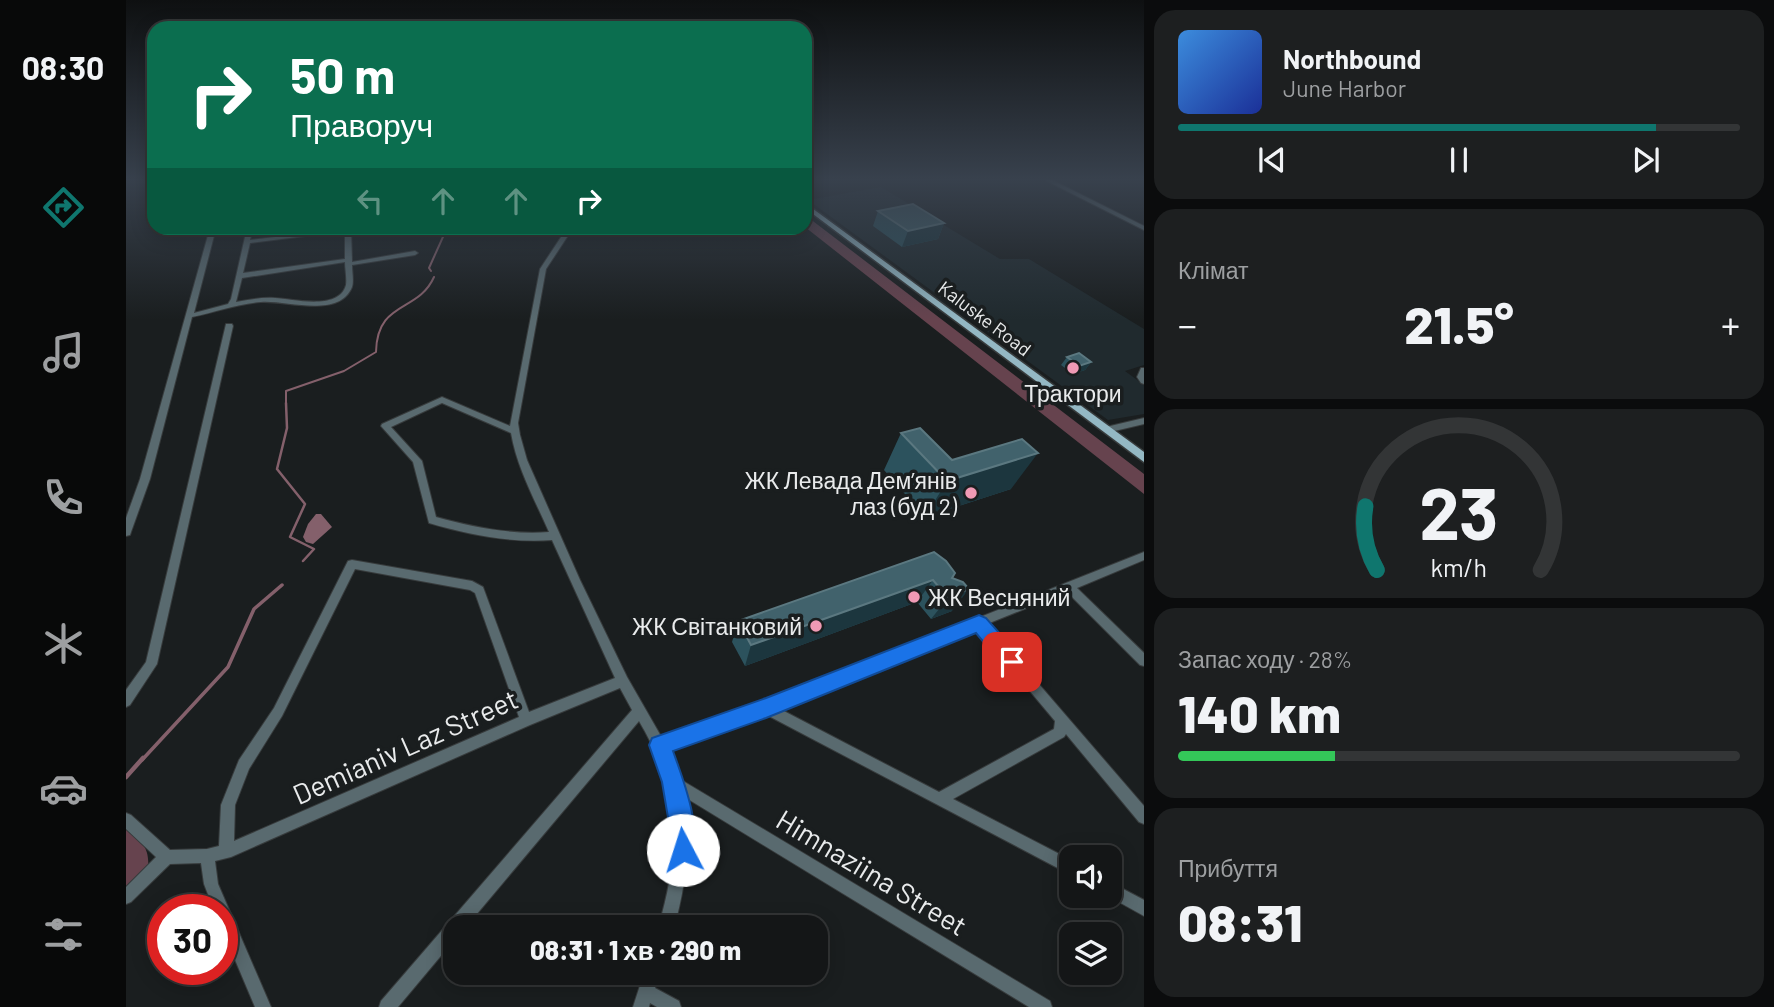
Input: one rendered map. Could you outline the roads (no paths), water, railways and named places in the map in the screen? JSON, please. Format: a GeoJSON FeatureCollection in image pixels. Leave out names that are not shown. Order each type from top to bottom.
{"type":"FeatureCollection","features":[{"type":"Feature","properties":{"kind":"main road","name":"Kaluske Road"},"geometry":{"type":"LineString","coordinates":[[833,226],[1144,458]]}},
{"type":"Feature","properties":{"kind":"street"},"geometry":{"type":"LineString","coordinates":[[126,533],[145,479],[211,235]]}},
{"type":"Feature","properties":{"kind":"street"},"geometry":{"type":"LineString","coordinates":[[230,307],[248,235]]}},
{"type":"Feature","properties":{"kind":"street"},"geometry":{"type":"LineString","coordinates":[[247,242],[298,235]]}},
{"type":"Feature","properties":{"kind":"street"},"geometry":{"type":"LineString","coordinates":[[189,316],[267,299],[313,304],[341,296],[349,286],[348,235]]}},
{"type":"Feature","properties":{"kind":"street"},"geometry":{"type":"LineString","coordinates":[[565,235],[543,269],[515,441],[555,536],[623,681],[660,745],[673,782],[682,826],[683,850],[678,889],[670,915]]}},
{"type":"Feature","properties":{"kind":"street"},"geometry":{"type":"LineString","coordinates":[[239,276],[415,253]]}},
{"type":"Feature","properties":{"kind":"street"},"geometry":{"type":"LineString","coordinates":[[126,701],[150,664],[229,326]]}},
{"type":"Feature","properties":{"kind":"street"},"geometry":{"type":"LineString","coordinates":[[1144,370],[1140,377],[1144,381]]}},
{"type":"Feature","properties":{"kind":"street"},"geometry":{"type":"LineString","coordinates":[[515,431],[442,400],[385,426],[416,461],[432,520],[467,530],[538,538],[555,536]]}},
{"type":"Feature","properties":{"kind":"street"},"geometry":{"type":"LineString","coordinates":[[1106,430],[1144,421]]}},
{"type":"Feature","properties":{"kind":"street"},"geometry":{"type":"LineString","coordinates":[[660,745],[766,708],[1144,556]]}},
{"type":"Feature","properties":{"kind":"street"},"geometry":{"type":"LineString","coordinates":[[226,852],[228,805],[244,765],[278,712],[352,564],[472,586],[479,590],[526,720]]}},
{"type":"Feature","properties":{"kind":"street"},"geometry":{"type":"LineString","coordinates":[[1069,587],[1144,661]]}},
{"type":"Feature","properties":{"kind":"street"},"geometry":{"type":"LineString","coordinates":[[979,624],[1144,817]]}},
{"type":"Feature","properties":{"kind":"street","name":"Demianiv Laz Street"},"geometry":{"type":"LineString","coordinates":[[167,857],[207,856],[226,852],[526,720],[623,681]]}},
{"type":"Feature","properties":{"kind":"street"},"geometry":{"type":"LineString","coordinates":[[766,708],[1059,862]]}},
{"type":"Feature","properties":{"kind":"street"},"geometry":{"type":"LineString","coordinates":[[387,1007],[639,711]]}},
{"type":"Feature","properties":{"kind":"street"},"geometry":{"type":"LineString","coordinates":[[939,799],[1060,733],[1061,719]]}},
{"type":"Feature","properties":{"kind":"street","name":"Himnaziina Street"},"geometry":{"type":"LineString","coordinates":[[673,782],[1044,1007]]}},
{"type":"Feature","properties":{"kind":"street"},"geometry":{"type":"LineString","coordinates":[[126,820],[167,857],[126,897]]}},
{"type":"Feature","properties":{"kind":"street"},"geometry":{"type":"LineString","coordinates":[[207,856],[211,884],[263,1007]]}},
{"type":"Feature","properties":{"kind":"street"},"geometry":{"type":"LineString","coordinates":[[1122,896],[1144,908]]}},
{"type":"Feature","properties":{"kind":"street"},"geometry":{"type":"LineString","coordinates":[[643,999],[673,1007]]}},
{"type":"Feature","properties":{"kind":"waterway"},"geometry":{"type":"LineString","coordinates":[[431,271],[429,268],[444,235]]}},
{"type":"Feature","properties":{"kind":"waterway"},"geometry":{"type":"LineString","coordinates":[[286,403],[286,391],[344,371],[376,352],[383,323],[418,297],[434,277]]}},
{"type":"Feature","properties":{"kind":"waterway"},"geometry":{"type":"LineString","coordinates":[[286,403],[287,428],[277,469],[305,504],[290,537],[314,549],[303,561]]}},
{"type":"Feature","properties":{"kind":"waterway"},"geometry":{"type":"LineString","coordinates":[[142,760],[228,667],[254,609],[282,585]]}},
{"type":"Feature","properties":{"kind":"waterway"},"geometry":{"type":"LineString","coordinates":[[126,777],[143,758]]}},
{"type":"Feature","properties":{"kind":"place","name":"Трактори"},"geometry":{"type":"Point","coordinates":[1073,368]}},
{"type":"Feature","properties":{"kind":"place","name":"ЖК Левада Дем’янів лаз (буд 2)"},"geometry":{"type":"Point","coordinates":[971,493]}},
{"type":"Feature","properties":{"kind":"place","name":"ЖК Весняний"},"geometry":{"type":"Point","coordinates":[914,597]}},
{"type":"Feature","properties":{"kind":"place","name":"ЖК Світанковий"},"geometry":{"type":"Point","coordinates":[816,626]}}]}
